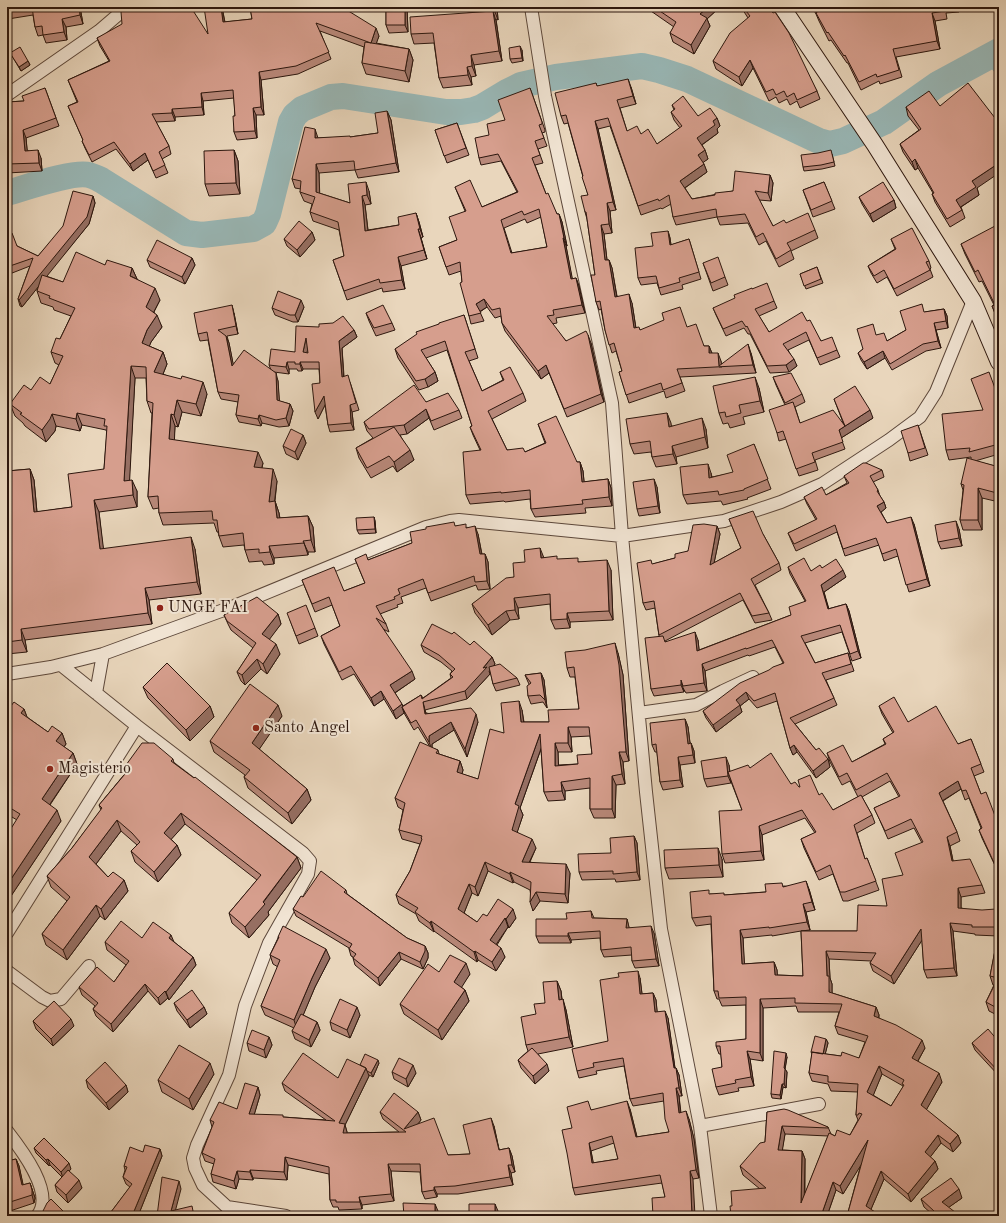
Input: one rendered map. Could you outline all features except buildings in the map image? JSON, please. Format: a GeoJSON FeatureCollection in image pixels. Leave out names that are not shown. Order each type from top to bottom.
{"type":"FeatureCollection","features":[{"type":"Feature","properties":{"kind":"main road"},"geometry":{"type":"LineString","coordinates":[[782,7],[875,145],[973,300],[999,362]]}},
{"type":"Feature","properties":{"kind":"street"},"geometry":{"type":"LineString","coordinates":[[7,95],[99,31],[127,7]]}},
{"type":"Feature","properties":{"kind":"street"},"geometry":{"type":"LineString","coordinates":[[531,7],[545,96],[612,403],[638,713],[661,929],[700,1126],[711,1216]]}},
{"type":"Feature","properties":{"kind":"street"},"geometry":{"type":"LineString","coordinates":[[7,674],[61,665],[103,654],[232,607],[426,527],[450,521],[459,520],[622,536],[724,521],[782,502],[822,484],[889,440],[920,417],[936,392],[973,300]]}},
{"type":"Feature","properties":{"kind":"street"},"geometry":{"type":"LineString","coordinates":[[96,693],[103,654]]}},
{"type":"Feature","properties":{"kind":"street"},"geometry":{"type":"LineString","coordinates":[[61,665],[137,726],[303,853],[310,862],[308,874],[269,943],[245,1006],[230,1075],[197,1146],[193,1158],[195,1168],[203,1186],[226,1208],[286,1216]]}},
{"type":"Feature","properties":{"kind":"street"},"geometry":{"type":"LineString","coordinates":[[638,713],[696,705],[762,673]]}},
{"type":"Feature","properties":{"kind":"street"},"geometry":{"type":"LineString","coordinates":[[7,933],[137,726]]}},
{"type":"Feature","properties":{"kind":"street"},"geometry":{"type":"LineString","coordinates":[[7,972],[42,997],[50,1000],[61,999],[89,966]]}},
{"type":"Feature","properties":{"kind":"street"},"geometry":{"type":"LineString","coordinates":[[700,1126],[819,1104]]}},
{"type":"Feature","properties":{"kind":"street"},"geometry":{"type":"LineString","coordinates":[[7,1131],[21,1149],[38,1179],[43,1198],[40,1212],[37,1216]]}},
{"type":"Feature","properties":{"kind":"waterway"},"geometry":{"type":"LineString","coordinates":[[7,193],[72,175],[89,175],[101,180],[186,233],[202,235],[253,229],[264,223],[268,214],[291,122],[295,115],[302,109],[331,97],[343,96],[446,112],[461,112],[482,107],[521,85],[556,77],[642,66],[687,79],[819,141],[830,144],[843,141],[884,122],[938,84],[999,51]]}},
{"type":"Feature","properties":{"kind":"waterway"},"geometry":{"type":"LineString","coordinates":[[991,55],[999,66]]}},
{"type":"Feature","properties":{"kind":"place","name":"UNGE FAI"},"geometry":{"type":"Point","coordinates":[160,608]}},
{"type":"Feature","properties":{"kind":"place","name":"Santo Angel"},"geometry":{"type":"Point","coordinates":[256,728]}},
{"type":"Feature","properties":{"kind":"place","name":"Magisterio"},"geometry":{"type":"Point","coordinates":[50,769]}}]}
